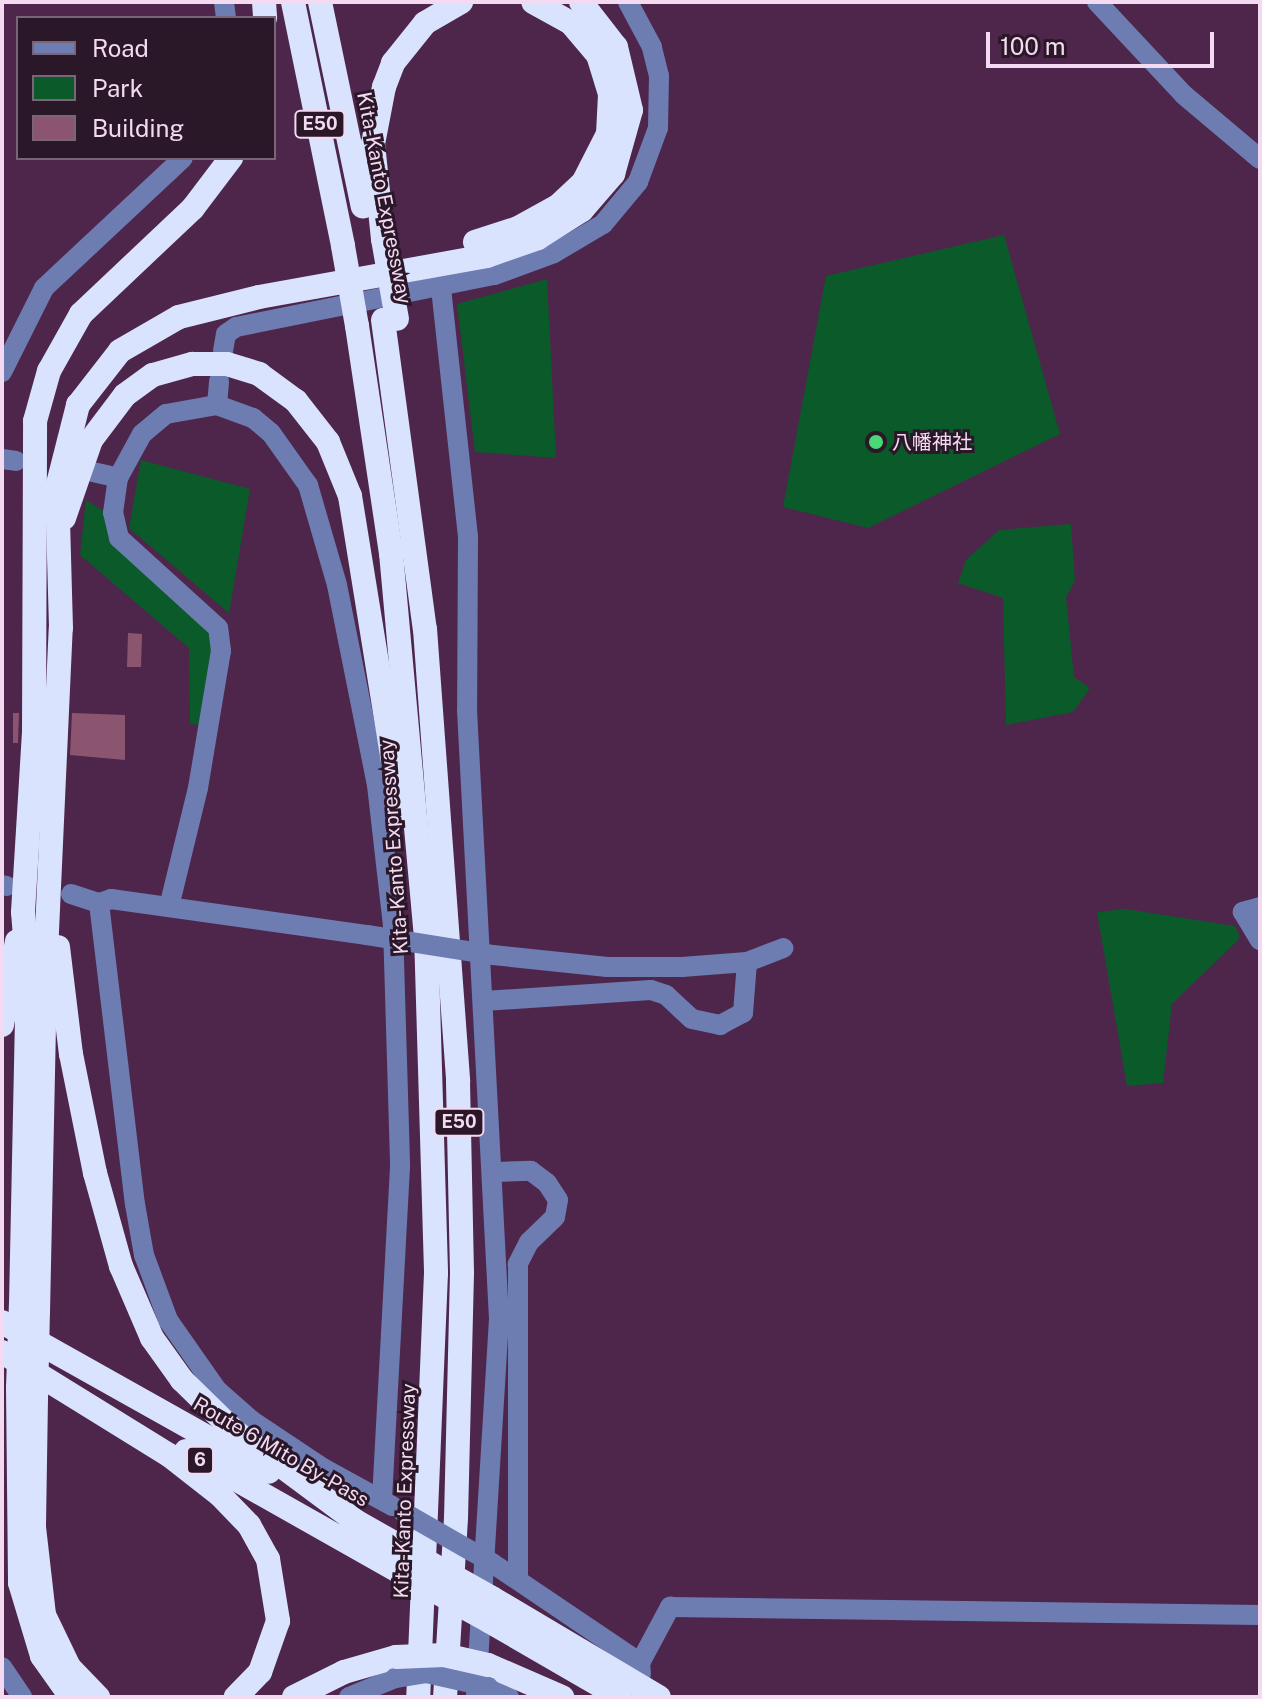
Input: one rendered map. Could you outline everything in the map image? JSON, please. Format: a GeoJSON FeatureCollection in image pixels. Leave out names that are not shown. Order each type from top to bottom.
{"type":"FeatureCollection","features":[{"type":"Feature","properties":{"kind":"highway","name":"Kita-Kanto Expressway"},"geometry":{"type":"LineString","coordinates":[[293,2],[357,326],[391,553],[415,788],[432,1084],[436,1273],[418,1697]]}},
{"type":"Feature","properties":{"kind":"highway","name":"Kita-Kanto Expressway"},"geometry":{"type":"LineString","coordinates":[[320,2],[377,241],[390,320],[441,788],[458,1098],[461,1288],[445,1697]]}},
{"type":"Feature","properties":{"kind":"highway"},"geometry":{"type":"LineString","coordinates":[[377,241],[373,144],[384,87],[393,63],[425,23],[461,2]]}},
{"type":"Feature","properties":{"kind":"highway"},"geometry":{"type":"LineString","coordinates":[[34,480],[74,386],[94,357],[157,312],[221,290],[479,241],[540,218],[572,195],[593,168],[608,134],[612,112],[606,73],[578,30],[533,2]]}},
{"type":"Feature","properties":{"kind":"highway"},"geometry":{"type":"LineString","coordinates":[[361,1525],[233,1430],[182,1380],[152,1338],[121,1266],[95,1173],[71,1054],[61,902],[60,533],[57,488],[78,405],[103,367],[139,338],[179,317],[231,303],[459,263],[514,248],[561,224],[600,192],[622,156],[629,89],[616,47],[581,2]]}},
{"type":"Feature","properties":{"kind":"highway"},"geometry":{"type":"LineString","coordinates":[[2,1025],[23,912],[34,732],[33,437],[39,399],[69,331],[100,292],[193,208],[229,160]]}},
{"type":"Feature","properties":{"kind":"highway"},"geometry":{"type":"LineString","coordinates":[[60,533],[91,440],[125,395],[153,375],[192,364],[241,367],[277,386],[311,416],[340,467],[357,522],[399,793],[432,1084]]}},
{"type":"Feature","properties":{"kind":"highway"},"geometry":{"type":"LineString","coordinates":[[61,902],[45,975],[20,1583],[42,1656],[71,1697]]}},
{"type":"Feature","properties":{"kind":"highway"},"geometry":{"type":"LineString","coordinates":[[23,912],[28,974],[29,1308]]}},
{"type":"Feature","properties":{"kind":"highway","name":"Route 6 Mito By-Pass"},"geometry":{"type":"LineString","coordinates":[[2,1322],[361,1525],[402,1560]]}},
{"type":"Feature","properties":{"kind":"highway","name":"Route 6 Mito By-Pass"},"geometry":{"type":"LineString","coordinates":[[2,1345],[490,1610],[640,1686]]}},
{"type":"Feature","properties":{"kind":"highway"},"geometry":{"type":"LineString","coordinates":[[2,1352],[169,1455],[220,1495],[249,1525],[268,1559],[278,1621],[260,1672],[236,1697]]}},
{"type":"Feature","properties":{"kind":"highway"},"geometry":{"type":"LineString","coordinates":[[27,1393],[34,1527],[44,1615],[69,1667],[98,1697]]}},
{"type":"Feature","properties":{"kind":"highway"},"geometry":{"type":"LineString","coordinates":[[294,1697],[344,1672],[396,1667],[444,1655],[484,1683],[562,1697]]}},
{"type":"Feature","properties":{"kind":"street"},"geometry":{"type":"LineString","coordinates":[[223,351],[226,334],[236,327],[441,288],[527,265],[580,240],[603,224],[638,182],[658,128],[659,76],[652,47],[628,2]]}},
{"type":"Feature","properties":{"kind":"street"},"geometry":{"type":"LineString","coordinates":[[1097,2],[1184,95],[1260,159]]}},
{"type":"Feature","properties":{"kind":"street"},"geometry":{"type":"LineString","coordinates":[[2,372],[44,288],[181,160]]}},
{"type":"Feature","properties":{"kind":"street"},"geometry":{"type":"LineString","coordinates":[[441,288],[468,537],[467,710],[496,1172],[499,1319],[484,1683],[509,1697]]}},
{"type":"Feature","properties":{"kind":"street"},"geometry":{"type":"LineString","coordinates":[[217,405],[219,381]]}},
{"type":"Feature","properties":{"kind":"street"},"geometry":{"type":"LineString","coordinates":[[169,907],[198,788],[221,651],[218,628],[119,538],[113,528],[118,478],[153,423],[184,408],[217,405],[253,418],[271,433],[308,485],[337,585],[377,785],[393,926],[400,1167],[382,1500]]}},
{"type":"Feature","properties":{"kind":"street"},"geometry":{"type":"LineString","coordinates":[[93,472],[118,478]]}},
{"type":"Feature","properties":{"kind":"street"},"geometry":{"type":"LineString","coordinates":[[61,902],[99,903],[111,899],[493,955],[607,967],[747,962],[783,948]]}},
{"type":"Feature","properties":{"kind":"street"},"geometry":{"type":"LineString","coordinates":[[99,903],[135,1204],[144,1255],[168,1320],[217,1390],[251,1420],[382,1500],[518,1576],[640,1686],[670,1607],[1260,1615]]}},
{"type":"Feature","properties":{"kind":"street"},"geometry":{"type":"LineString","coordinates":[[1260,907],[1243,912],[1260,940]]}},
{"type":"Feature","properties":{"kind":"street"},"geometry":{"type":"LineString","coordinates":[[484,1001],[651,990],[666,995],[692,1019],[720,1025],[743,1013],[747,962]]}},
{"type":"Feature","properties":{"kind":"street"},"geometry":{"type":"LineString","coordinates":[[496,1172],[531,1171],[547,1183],[558,1200],[555,1217],[529,1242],[518,1264],[518,1576]]}},
{"type":"Feature","properties":{"kind":"street"},"geometry":{"type":"LineString","coordinates":[[2,1667],[22,1697]]}},
{"type":"Feature","properties":{"kind":"street"},"geometry":{"type":"LineString","coordinates":[[360,1694],[396,1667]]}},
{"type":"Feature","properties":{"kind":"green space"},"geometry":{"type":"Polygon","coordinates":[[[1004,235],[1060,434],[868,528],[783,507],[826,276],[1004,235]]]}},
{"type":"Feature","properties":{"kind":"green space"},"geometry":{"type":"Polygon","coordinates":[[[547,279],[556,458],[475,452],[457,304],[547,279]]]}},
{"type":"Feature","properties":{"kind":"green space"},"geometry":{"type":"Polygon","coordinates":[[[141,460],[250,489],[229,613],[129,528],[141,460]]]}},
{"type":"Feature","properties":{"kind":"green space"},"geometry":{"type":"Polygon","coordinates":[[[86,500],[105,512],[109,539],[206,624],[212,645],[200,725],[190,724],[189,648],[80,555],[86,500]]]}},
{"type":"Feature","properties":{"kind":"green space"},"geometry":{"type":"Polygon","coordinates":[[[1071,524],[1075,581],[1066,597],[1074,677],[1090,688],[1073,712],[1006,725],[1003,598],[958,583],[966,560],[999,530],[1071,524]]]}},
{"type":"Feature","properties":{"kind":"green space"},"geometry":{"type":"Polygon","coordinates":[[[1125,909],[1235,926],[1240,938],[1172,1004],[1163,1083],[1127,1086],[1097,912],[1125,909]]]}},
{"type":"Feature","properties":{"kind":"building"},"geometry":{"type":"Polygon","coordinates":[[[128,633],[142,634],[141,667],[127,667],[128,633]]]}},
{"type":"Feature","properties":{"kind":"building"},"geometry":{"type":"Polygon","coordinates":[[[13,713],[19,713],[18,743],[13,743],[13,713]]]}},
{"type":"Feature","properties":{"kind":"building"},"geometry":{"type":"Polygon","coordinates":[[[72,713],[125,715],[125,760],[70,755],[72,713]]]}},
{"type":"Feature","properties":{"kind":"place","name":"八幡神社"},"geometry":{"type":"Point","coordinates":[876,442]}}]}
